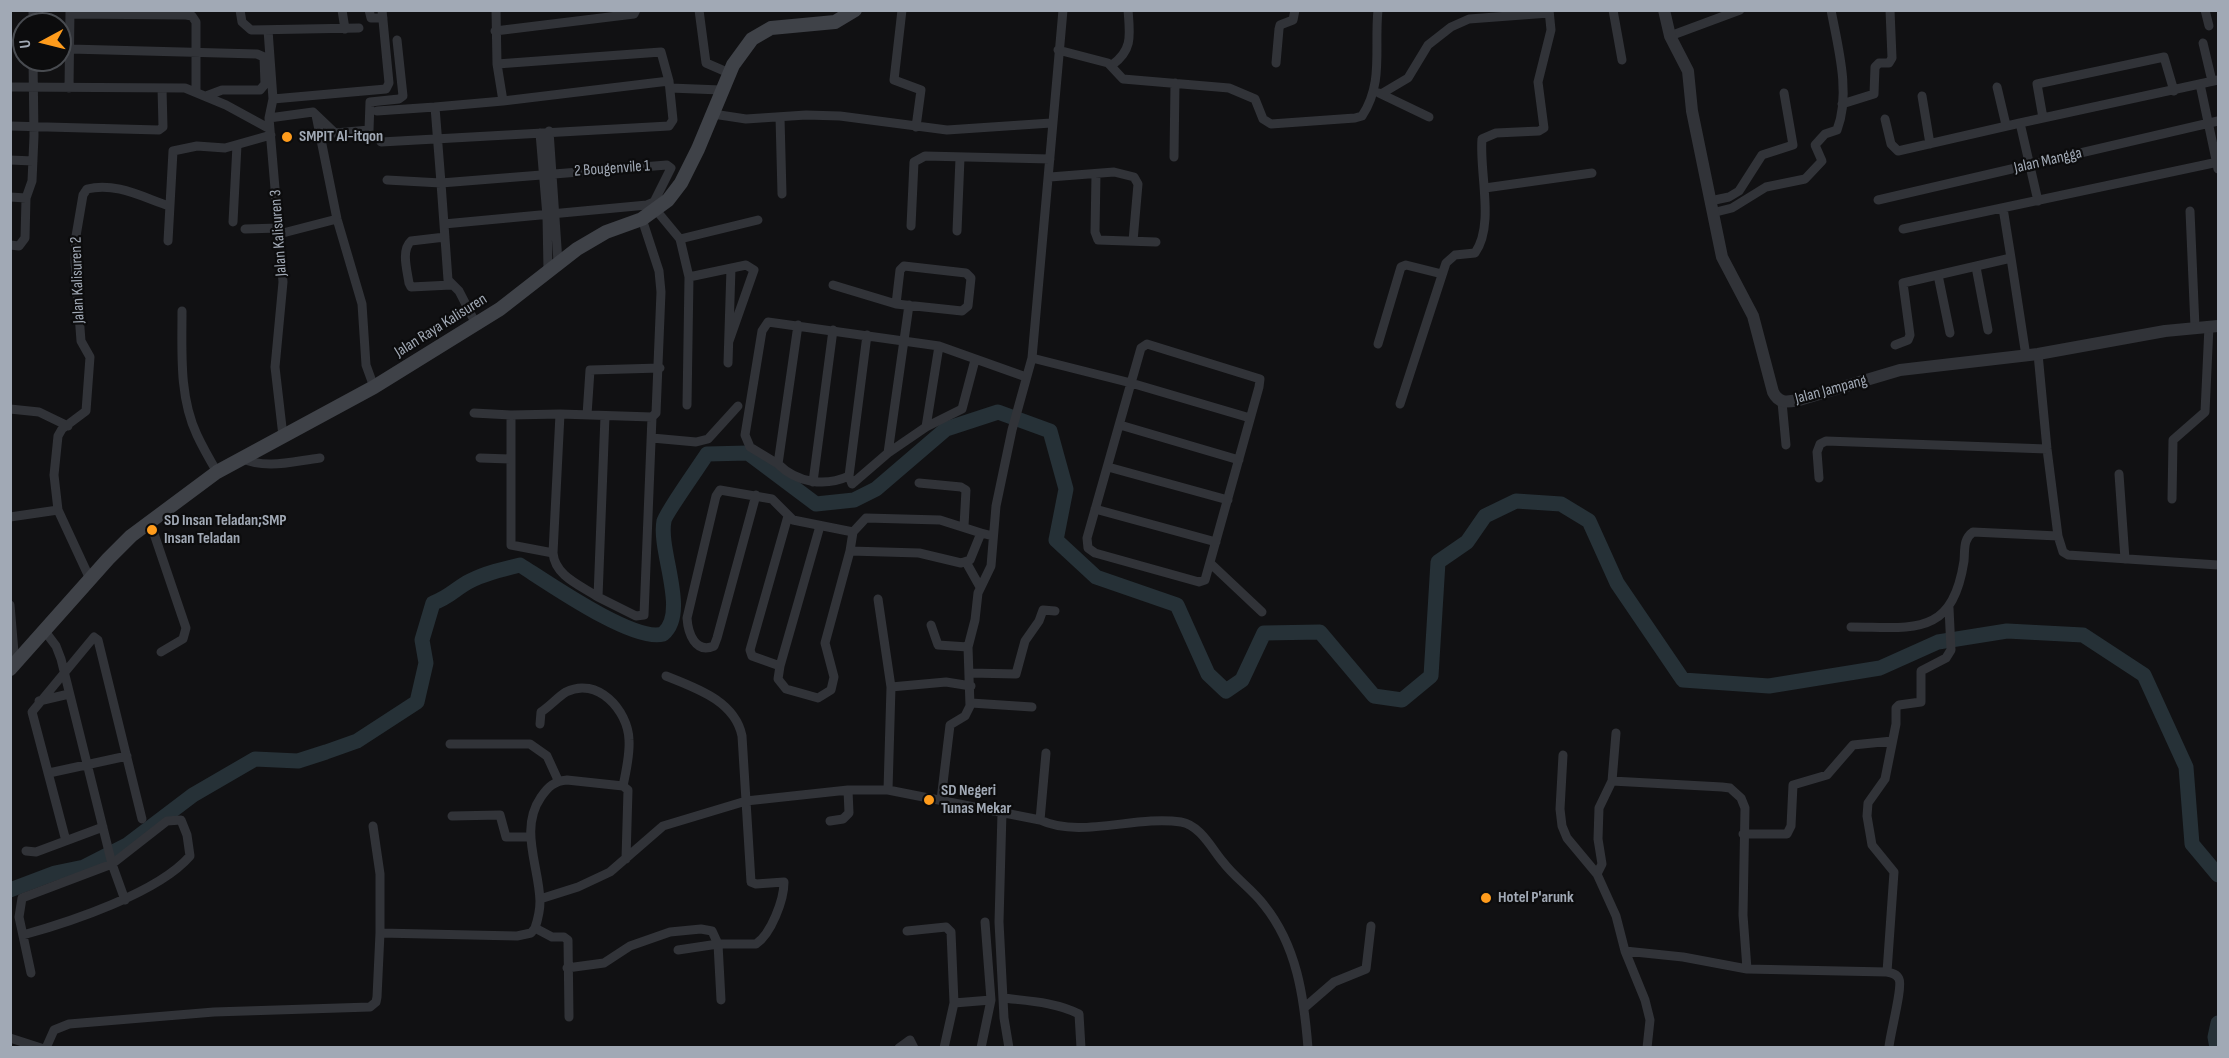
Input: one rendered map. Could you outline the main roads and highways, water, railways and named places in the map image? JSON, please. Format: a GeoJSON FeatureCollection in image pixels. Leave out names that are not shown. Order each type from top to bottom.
{"type":"FeatureCollection","features":[{"type":"Feature","properties":{"kind":"main road","name":"Jalan Raya Kalisuren"},"geometry":{"type":"LineString","coordinates":[[13,667],[131,536],[217,472],[374,387],[525,292],[553,267],[606,232],[642,219],[656,210],[681,183],[729,73],[740,52],[752,39],[771,28],[855,10]]}},
{"type":"Feature","properties":{"kind":"waterway"},"geometry":{"type":"LineString","coordinates":[[10,890],[55,873],[84,867],[127,845],[193,795],[255,759],[298,761],[326,752],[357,741],[417,702],[426,663],[422,640],[433,603],[482,576],[520,565],[569,597],[612,621],[650,634],[663,634],[670,624],[673,611],[673,596],[663,534],[664,521],[707,454],[748,453],[816,504],[854,500],[876,489],[946,429],[998,412],[1050,431],[1066,489],[1056,540],[1096,577],[1177,605],[1208,674],[1226,691],[1242,680],[1264,633],[1320,632],[1374,696],[1402,700],[1431,676],[1438,562],[1467,542],[1485,516],[1516,501],[1561,504],[1589,521],[1617,583],[1683,680],[1769,686],[1880,668],[1938,642],[2007,631],[2083,635],[2144,675],[2186,767],[2192,844],[2218,875]]}},
{"type":"Feature","properties":{"kind":"waterway"},"geometry":{"type":"LineString","coordinates":[[2217,1048],[2215,1037],[2218,1023]]}},
{"type":"Feature","properties":{"kind":"place","name":"SMPIT Al-itqon"},"geometry":{"type":"Point","coordinates":[287,137]}},
{"type":"Feature","properties":{"kind":"place","name":"SD Insan Teladan;SMP Insan Teladan"},"geometry":{"type":"Point","coordinates":[152,530]}},
{"type":"Feature","properties":{"kind":"place","name":"SD Negeri Tunas Mekar"},"geometry":{"type":"Point","coordinates":[929,800]}},
{"type":"Feature","properties":{"kind":"place","name":"Hotel P'arunk"},"geometry":{"type":"Point","coordinates":[1486,898]}}]}
